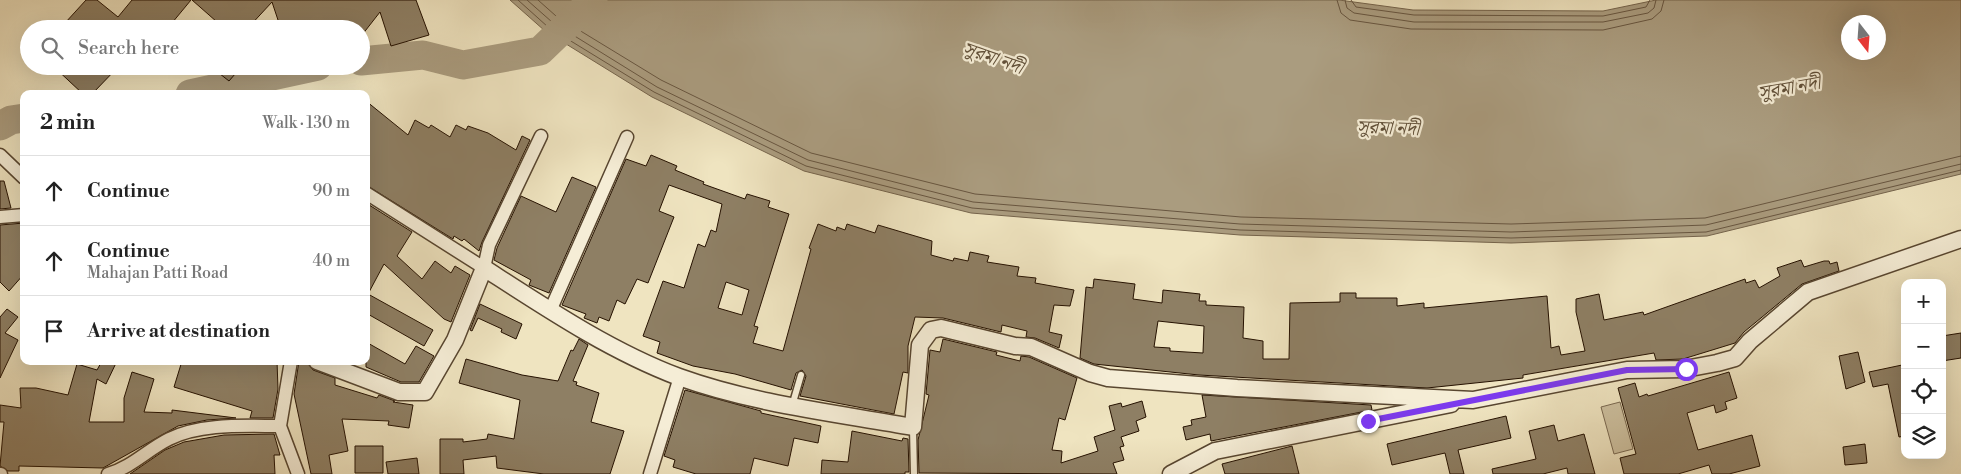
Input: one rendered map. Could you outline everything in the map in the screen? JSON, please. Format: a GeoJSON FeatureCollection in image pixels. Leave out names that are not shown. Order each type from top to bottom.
{"type":"FeatureCollection","features":[{"type":"Feature","properties":{"kind":"street"},"geometry":{"type":"LineString","coordinates":[[328,365],[399,392],[425,392],[455,340],[484,268],[489,245],[541,136]]}},
{"type":"Feature","properties":{"kind":"street"},"geometry":{"type":"LineString","coordinates":[[550,311],[627,137]]}},
{"type":"Feature","properties":{"kind":"street"},"geometry":{"type":"LineString","coordinates":[[0,155],[20,174]]}},
{"type":"Feature","properties":{"kind":"street"},"geometry":{"type":"LineString","coordinates":[[370,198],[550,311],[644,362],[680,377],[736,394],[792,406],[913,427],[920,345],[931,330],[941,328],[1015,346],[1031,348],[1084,371],[1108,378],[1237,388],[1473,400]]}},
{"type":"Feature","properties":{"kind":"street"},"geometry":{"type":"LineString","coordinates":[[0,217],[20,215]]}},
{"type":"Feature","properties":{"kind":"street"},"geometry":{"type":"LineString","coordinates":[[1171,474],[1215,451],[1627,370],[1686,369],[1718,364],[1735,358],[1750,341],[1808,292],[1961,239]]}},
{"type":"Feature","properties":{"kind":"street"},"geometry":{"type":"LineString","coordinates":[[290,365],[280,426],[298,474]]}},
{"type":"Feature","properties":{"kind":"street"},"geometry":{"type":"LineString","coordinates":[[650,474],[680,377]]}},
{"type":"Feature","properties":{"kind":"street"},"geometry":{"type":"LineString","coordinates":[[108,474],[123,470],[169,439],[188,432],[232,426],[280,426]]}},
{"type":"Feature","properties":{"kind":"lane"},"geometry":{"type":"LineString","coordinates":[[792,406],[801,375]]}},
{"type":"Feature","properties":{"kind":"lane"},"geometry":{"type":"LineString","coordinates":[[913,427],[914,474]]}},
{"type":"Feature","properties":{"kind":"shaded area"},"geometry":{"type":"Polygon","coordinates":[[[1620,402],[1633,449],[1614,454],[1601,407],[1620,402]]]}},
{"type":"Feature","properties":{"kind":"water","name":"সুরমা নদী"},"geometry":{"type":"Polygon","coordinates":[[[510,0],[1339,0],[1413,10],[1603,11],[1656,0],[1961,0],[1961,174],[1707,236],[1511,243],[1240,235],[971,213],[804,171],[652,97],[545,31],[510,0]]]}},
{"type":"Feature","properties":{"kind":"building"},"geometry":{"type":"Polygon","coordinates":[[[86,0],[97,0],[118,17],[132,0],[191,0],[174,20],[68,20],[86,0]]]}},
{"type":"Feature","properties":{"kind":"building"},"geometry":{"type":"Polygon","coordinates":[[[192,0],[416,0],[429,35],[391,46],[380,12],[370,25],[370,20],[278,20],[272,2],[255,20],[215,20],[192,0]]]}},
{"type":"Feature","properties":{"kind":"building"},"geometry":{"type":"Polygon","coordinates":[[[63,75],[110,75],[96,90],[79,90],[63,75]]]}},
{"type":"Feature","properties":{"kind":"building"},"geometry":{"type":"Polygon","coordinates":[[[221,75],[234,75],[229,81],[221,75]]]}},
{"type":"Feature","properties":{"kind":"building"},"geometry":{"type":"Polygon","coordinates":[[[370,104],[408,135],[415,120],[429,128],[431,125],[450,137],[456,125],[466,130],[468,126],[488,133],[516,150],[522,136],[530,140],[479,251],[464,239],[462,241],[454,236],[453,239],[370,187],[370,104]]]}},
{"type":"Feature","properties":{"kind":"building"},"geometry":{"type":"Polygon","coordinates":[[[651,155],[677,166],[675,170],[704,182],[703,184],[745,199],[747,194],[770,201],[768,207],[789,214],[754,326],[758,327],[753,343],[783,351],[811,249],[809,248],[818,224],[836,231],[837,227],[845,230],[847,224],[875,233],[878,225],[932,241],[931,255],[953,261],[954,258],[968,261],[970,252],[989,256],[987,262],[1019,267],[1017,276],[1036,278],[1035,283],[1074,290],[1070,306],[1054,305],[1049,332],[1062,335],[1059,348],[1035,338],[1026,337],[1027,331],[1002,325],[1001,332],[943,318],[915,317],[908,346],[908,373],[903,372],[894,414],[800,396],[806,376],[802,370],[796,373],[791,390],[735,374],[693,366],[657,353],[660,342],[643,336],[663,281],[684,288],[698,244],[705,247],[711,230],[716,232],[722,204],[669,185],[659,211],[674,217],[648,283],[637,279],[625,304],[617,300],[609,321],[599,317],[597,323],[584,318],[586,314],[562,305],[626,159],[646,166],[651,155]],[[726,282],[718,308],[742,315],[749,290],[726,282]]]}},
{"type":"Feature","properties":{"kind":"building"},"geometry":{"type":"Polygon","coordinates":[[[572,177],[596,187],[549,293],[529,285],[531,280],[494,260],[497,248],[521,196],[556,212],[572,177]]]}},
{"type":"Feature","properties":{"kind":"building"},"geometry":{"type":"Polygon","coordinates":[[[0,181],[4,181],[11,208],[0,209],[0,181]]]}},
{"type":"Feature","properties":{"kind":"building"},"geometry":{"type":"Polygon","coordinates":[[[370,206],[412,232],[397,256],[422,279],[435,261],[451,273],[455,266],[470,275],[451,322],[444,319],[384,264],[370,290],[370,206]]]}},
{"type":"Feature","properties":{"kind":"building"},"geometry":{"type":"Polygon","coordinates":[[[20,223],[20,279],[9,291],[0,282],[0,225],[20,223]]]}},
{"type":"Feature","properties":{"kind":"building"},"geometry":{"type":"Polygon","coordinates":[[[1801,260],[1804,267],[1829,261],[1830,264],[1837,262],[1839,271],[1802,284],[1744,332],[1735,343],[1683,359],[1656,360],[1654,353],[1523,375],[1523,378],[1427,388],[1199,375],[1094,364],[1080,358],[1086,287],[1093,288],[1094,279],[1135,284],[1133,299],[1162,303],[1163,290],[1200,294],[1199,301],[1206,301],[1206,305],[1244,307],[1243,338],[1263,341],[1263,359],[1289,359],[1290,303],[1340,302],[1340,293],[1356,293],[1356,298],[1397,298],[1397,306],[1424,303],[1424,308],[1547,296],[1551,348],[1559,346],[1561,355],[1585,351],[1576,312],[1576,299],[1599,294],[1604,320],[1643,312],[1644,315],[1745,279],[1746,283],[1755,280],[1759,288],[1780,276],[1777,268],[1801,260]],[[1158,321],[1154,347],[1170,348],[1170,351],[1203,353],[1204,326],[1158,321]]]}},
{"type":"Feature","properties":{"kind":"building"},"geometry":{"type":"Polygon","coordinates":[[[370,295],[433,330],[424,346],[370,315],[370,295]]]}},
{"type":"Feature","properties":{"kind":"building"},"geometry":{"type":"Polygon","coordinates":[[[480,304],[522,324],[516,339],[501,332],[502,329],[478,318],[472,331],[470,330],[480,304]]]}},
{"type":"Feature","properties":{"kind":"building"},"geometry":{"type":"Polygon","coordinates":[[[7,309],[18,317],[5,333],[18,340],[0,378],[0,317],[7,309]]]}},
{"type":"Feature","properties":{"kind":"building"},"geometry":{"type":"Polygon","coordinates":[[[1961,333],[1961,358],[1946,360],[1946,335],[1961,333]]]}},
{"type":"Feature","properties":{"kind":"building"},"geometry":{"type":"Polygon","coordinates":[[[579,339],[588,345],[573,381],[577,382],[576,385],[599,393],[591,422],[624,431],[610,474],[544,474],[497,468],[496,456],[463,460],[464,474],[440,474],[440,439],[463,439],[463,442],[487,439],[488,434],[514,439],[520,400],[459,383],[466,359],[522,375],[558,381],[571,350],[573,351],[579,339]]]}},
{"type":"Feature","properties":{"kind":"building"},"geometry":{"type":"Polygon","coordinates":[[[943,339],[997,352],[996,355],[1020,361],[1021,356],[1029,357],[1077,378],[1065,420],[1059,418],[1052,450],[1062,451],[1061,463],[1098,451],[1094,437],[1115,430],[1109,406],[1121,403],[1122,407],[1142,401],[1146,417],[1136,421],[1139,431],[1121,437],[1124,446],[1120,447],[1124,460],[1113,463],[1117,474],[919,473],[918,440],[929,395],[926,394],[930,350],[940,352],[943,339]]]}},
{"type":"Feature","properties":{"kind":"building"},"geometry":{"type":"Polygon","coordinates":[[[370,344],[405,364],[416,346],[434,356],[419,382],[401,382],[366,367],[366,365],[370,365],[370,344]]]}},
{"type":"Feature","properties":{"kind":"building"},"geometry":{"type":"Polygon","coordinates":[[[1858,352],[1865,382],[1846,389],[1839,356],[1858,352]]]}},
{"type":"Feature","properties":{"kind":"building"},"geometry":{"type":"Polygon","coordinates":[[[77,365],[97,370],[100,365],[115,365],[106,384],[97,379],[89,422],[124,422],[124,398],[132,372],[154,379],[144,412],[172,413],[172,410],[236,418],[207,420],[178,426],[103,468],[19,466],[19,471],[8,471],[0,466],[4,422],[0,422],[0,405],[21,408],[20,388],[36,388],[68,395],[77,365]]]}},
{"type":"Feature","properties":{"kind":"building"},"geometry":{"type":"Polygon","coordinates":[[[181,365],[277,365],[278,389],[273,418],[250,418],[252,411],[174,387],[181,365]]]}},
{"type":"Feature","properties":{"kind":"building"},"geometry":{"type":"Polygon","coordinates":[[[298,365],[310,365],[313,370],[335,378],[335,385],[377,398],[379,395],[395,401],[393,402],[413,405],[409,428],[388,425],[389,421],[342,419],[348,451],[329,455],[332,474],[311,474],[294,394],[298,365]]]}},
{"type":"Feature","properties":{"kind":"building"},"geometry":{"type":"Polygon","coordinates":[[[1901,365],[1901,437],[1899,437],[1888,384],[1873,387],[1869,372],[1901,365]]]}},
{"type":"Feature","properties":{"kind":"building"},"geometry":{"type":"Polygon","coordinates":[[[1729,372],[1737,398],[1725,402],[1727,409],[1716,413],[1714,405],[1687,413],[1698,450],[1752,435],[1760,466],[1729,474],[1712,474],[1709,465],[1678,474],[1624,474],[1620,458],[1636,454],[1618,388],[1635,383],[1639,397],[1647,394],[1648,396],[1729,372]]]}},
{"type":"Feature","properties":{"kind":"building"},"geometry":{"type":"Polygon","coordinates":[[[685,390],[761,411],[761,413],[821,426],[818,443],[794,438],[788,466],[754,458],[750,474],[696,474],[673,467],[675,460],[664,456],[685,390]]]}},
{"type":"Feature","properties":{"kind":"building"},"geometry":{"type":"Polygon","coordinates":[[[1202,395],[1371,405],[1372,410],[1211,441],[1210,434],[1186,440],[1183,427],[1192,425],[1191,420],[1206,417],[1202,395]]]}},
{"type":"Feature","properties":{"kind":"building"},"geometry":{"type":"Polygon","coordinates":[[[1506,416],[1511,438],[1458,450],[1464,474],[1450,474],[1445,453],[1392,465],[1387,444],[1506,416]]]}},
{"type":"Feature","properties":{"kind":"building"},"geometry":{"type":"Polygon","coordinates":[[[1554,425],[1558,441],[1584,434],[1595,474],[1568,474],[1567,468],[1543,474],[1493,474],[1492,469],[1536,459],[1529,431],[1554,425]]]}},
{"type":"Feature","properties":{"kind":"building"},"geometry":{"type":"Polygon","coordinates":[[[852,431],[902,441],[903,438],[908,439],[909,472],[905,472],[905,474],[821,474],[822,460],[848,462],[852,431]]]}},
{"type":"Feature","properties":{"kind":"building"},"geometry":{"type":"Polygon","coordinates":[[[274,434],[280,455],[274,455],[275,474],[130,474],[165,450],[184,442],[224,435],[274,434]]]}},
{"type":"Feature","properties":{"kind":"building"},"geometry":{"type":"Polygon","coordinates":[[[1865,444],[1867,463],[1845,465],[1843,447],[1865,444]]]}},
{"type":"Feature","properties":{"kind":"building"},"geometry":{"type":"Polygon","coordinates":[[[355,446],[383,446],[383,473],[355,473],[355,446]]]}},
{"type":"Feature","properties":{"kind":"building"},"geometry":{"type":"Polygon","coordinates":[[[1292,446],[1299,474],[1225,474],[1222,464],[1292,446]]]}},
{"type":"Feature","properties":{"kind":"building"},"geometry":{"type":"Polygon","coordinates":[[[417,458],[419,474],[388,474],[386,462],[417,458]]]}},
{"type":"Feature","properties":{"kind":"waterway"},"geometry":{"type":"LineString","coordinates":[[370,60],[423,55],[463,65],[540,51],[593,0]]}},
{"type":"Feature","properties":{"kind":"waterway"},"geometry":{"type":"LineString","coordinates":[[208,90],[277,75]]}},
{"type":"Feature","properties":{"kind":"waterway"},"geometry":{"type":"LineString","coordinates":[[0,126],[11,120],[20,119]]}},
{"type":"Feature","properties":{"kind":"route"},"geometry":{"type":"LineString","coordinates":[[1368,421],[1627,370],[1686,369]]}}]}
